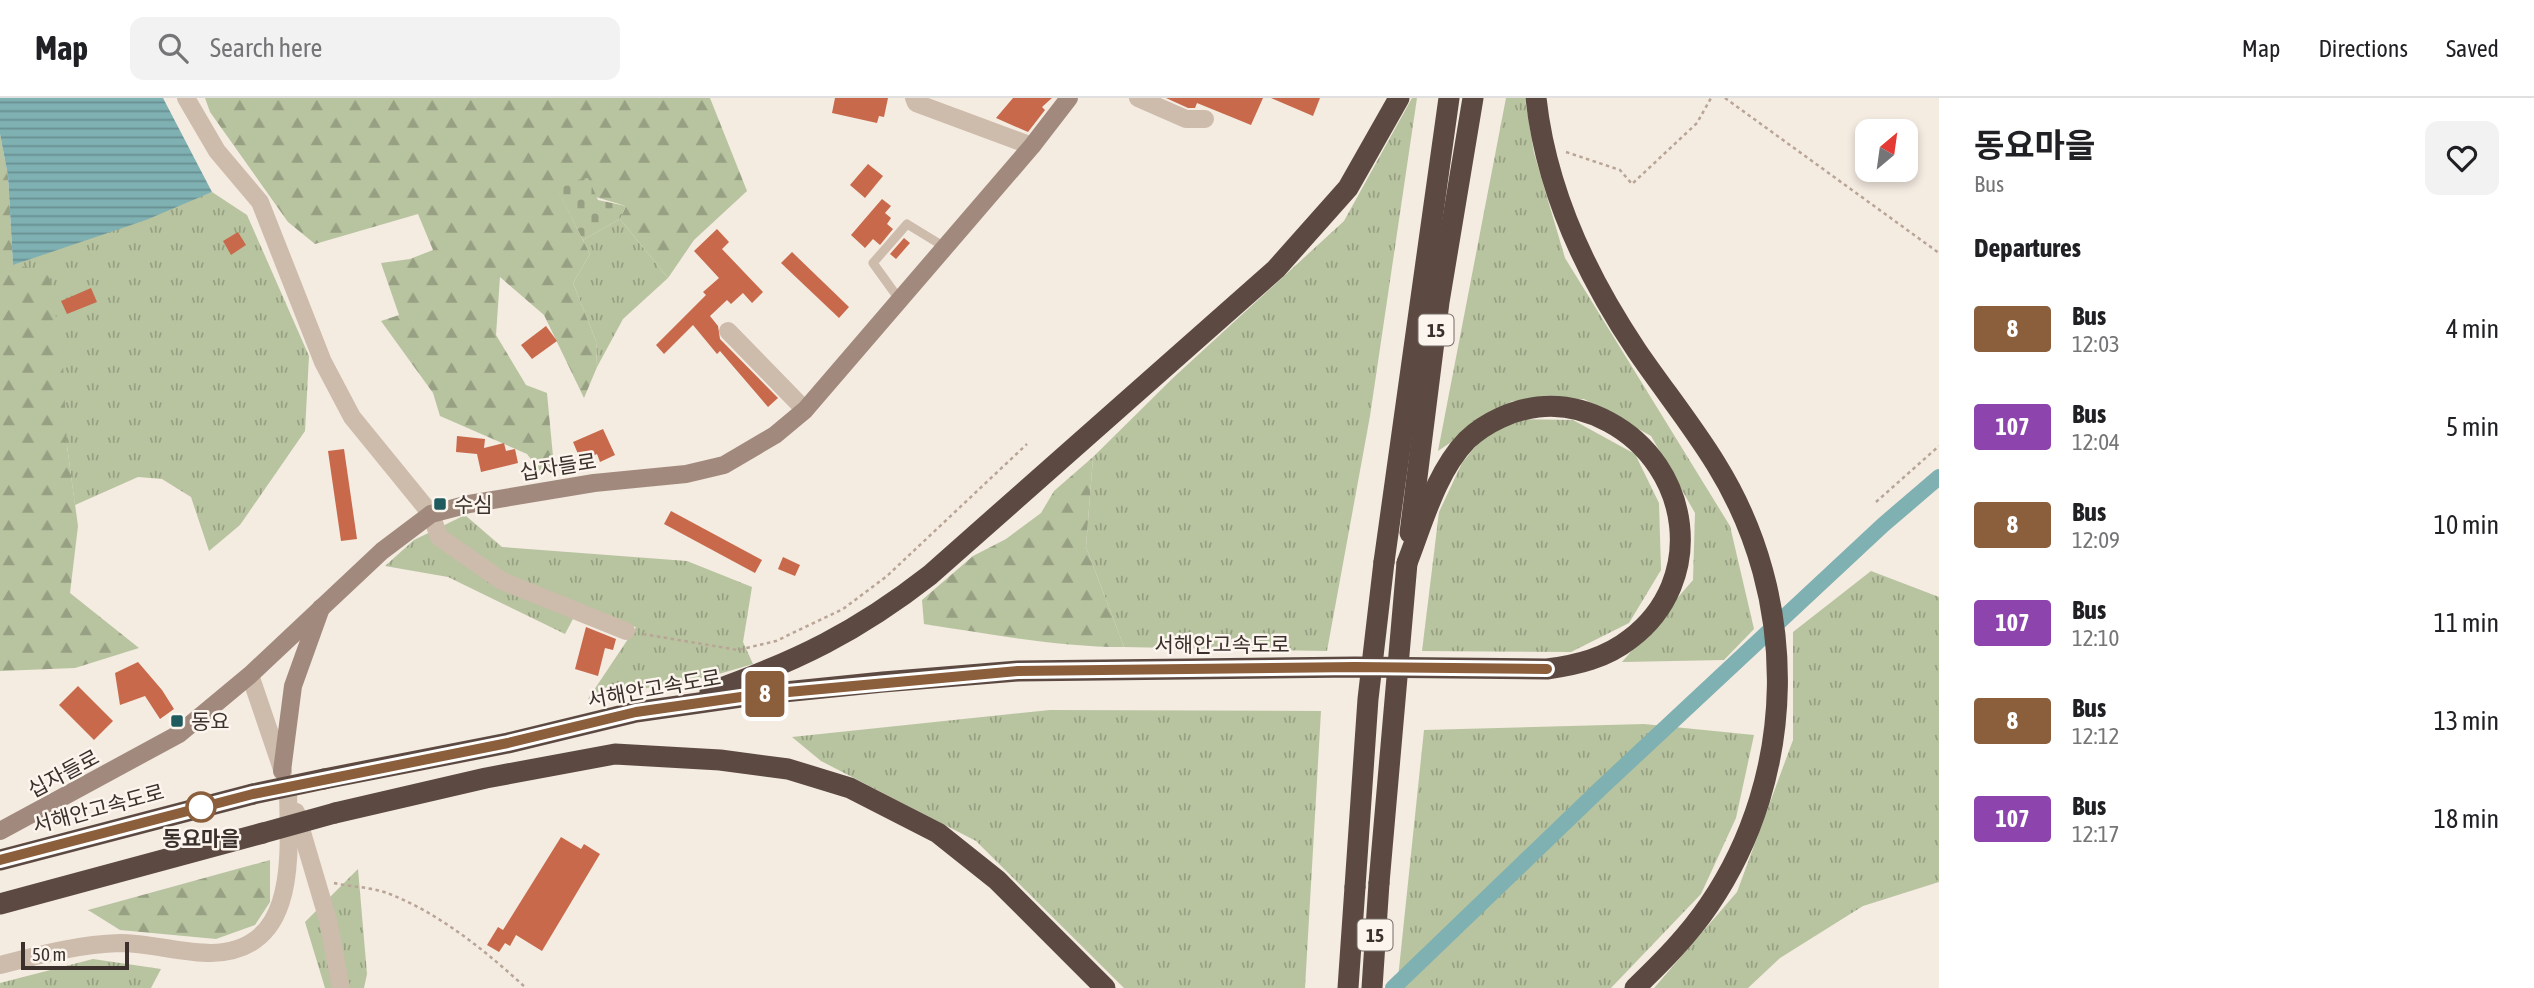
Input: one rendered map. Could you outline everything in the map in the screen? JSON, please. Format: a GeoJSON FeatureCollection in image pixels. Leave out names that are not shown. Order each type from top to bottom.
{"type":"FeatureCollection","features":[{"type":"Feature","properties":{"kind":"highway"},"geometry":{"type":"LineString","coordinates":[[636,712],[719,689],[813,652],[897,600],[930,575],[1276,269],[1348,188],[1399,98]]}},
{"type":"Feature","properties":{"kind":"highway","name":"15"},"geometry":{"type":"LineString","coordinates":[[1348,988],[1368,699],[1384,562],[1449,98]]}},
{"type":"Feature","properties":{"kind":"highway","name":"15"},"geometry":{"type":"LineString","coordinates":[[1372,988],[1407,563],[1439,302],[1473,98]]}},
{"type":"Feature","properties":{"kind":"highway"},"geometry":{"type":"LineString","coordinates":[[1536,98],[1552,176],[1573,239],[1618,321],[1717,466],[1754,544],[1774,621],[1777,711],[1761,801],[1728,874],[1690,931],[1635,988]]}},
{"type":"Feature","properties":{"kind":"highway","name":"서해안고속도로"},"geometry":{"type":"LineString","coordinates":[[0,860],[253,794],[508,743],[636,712],[768,694],[1018,671],[1355,667],[1547,669],[1592,660],[1631,639],[1657,611],[1671,584],[1680,551],[1678,511],[1672,489],[1662,470],[1636,439],[1602,418],[1566,407],[1530,408],[1498,419],[1469,438],[1453,458],[1437,488],[1407,563]]}},
{"type":"Feature","properties":{"kind":"highway"},"geometry":{"type":"LineString","coordinates":[[0,904],[335,813],[486,778],[615,754],[742,762],[808,774],[850,788],[894,808],[958,847],[997,880],[1105,988]]}},
{"type":"Feature","properties":{"kind":"main road","name":"십자들로"},"geometry":{"type":"LineString","coordinates":[[0,831],[179,734],[250,675],[322,605],[383,551],[431,514],[482,501],[594,483],[686,474],[724,465],[775,435],[805,410],[943,246],[1032,146],[1069,98]]}},
{"type":"Feature","properties":{"kind":"main road"},"geometry":{"type":"LineString","coordinates":[[285,777],[293,686],[322,605]]}},
{"type":"Feature","properties":{"kind":"street"},"geometry":{"type":"LineString","coordinates":[[186,98],[217,151],[260,202],[323,362],[352,416],[431,514],[439,537],[502,581],[626,631]]}},
{"type":"Feature","properties":{"kind":"street"},"geometry":{"type":"LineString","coordinates":[[914,98],[916,103],[1032,146]]}},
{"type":"Feature","properties":{"kind":"street"},"geometry":{"type":"LineString","coordinates":[[1138,98],[1185,119],[1205,119]]}},
{"type":"Feature","properties":{"kind":"street"},"geometry":{"type":"LineString","coordinates":[[727,331],[805,410]]}},
{"type":"Feature","properties":{"kind":"street"},"geometry":{"type":"LineString","coordinates":[[250,675],[317,880],[341,988]]}},
{"type":"Feature","properties":{"kind":"street"},"geometry":{"type":"LineString","coordinates":[[0,965],[60,950],[120,943],[211,953],[244,948],[270,927],[281,906],[288,868],[285,777]]}},
{"type":"Feature","properties":{"kind":"lane"},"geometry":{"type":"LineString","coordinates":[[899,299],[873,263],[906,224],[943,246]]}},
{"type":"Feature","properties":{"kind":"path"},"geometry":{"type":"LineString","coordinates":[[1566,152],[1620,170],[1632,184],[1697,123],[1711,98]]}},
{"type":"Feature","properties":{"kind":"path"},"geometry":{"type":"LineString","coordinates":[[1726,98],[1939,253]]}},
{"type":"Feature","properties":{"kind":"path"},"geometry":{"type":"LineString","coordinates":[[626,631],[738,650],[776,641],[844,609],[887,576],[1027,444]]}},
{"type":"Feature","properties":{"kind":"path"},"geometry":{"type":"LineString","coordinates":[[1876,502],[1939,446]]}},
{"type":"Feature","properties":{"kind":"path"},"geometry":{"type":"LineString","coordinates":[[317,880],[387,893],[434,918],[499,964],[526,988]]}},
{"type":"Feature","properties":{"kind":"green space"},"geometry":{"type":"Polygon","coordinates":[[[205,98],[710,98],[747,191],[694,240],[668,278],[620,219],[626,206],[555,185],[590,254],[573,283],[596,341],[597,367],[584,398],[544,315],[500,277],[496,335],[526,385],[547,393],[554,467],[540,471],[527,454],[440,416],[433,393],[381,321],[399,315],[381,263],[410,259],[433,250],[418,214],[315,244],[288,222],[210,112],[205,98]]]}},
{"type":"Feature","properties":{"kind":"green space"},"geometry":{"type":"Polygon","coordinates":[[[1412,98],[1417,98],[1370,416],[1327,651],[1124,647],[1086,547],[1093,457],[1174,377],[1344,221],[1412,98]]]}},
{"type":"Feature","properties":{"kind":"green space"},"geometry":{"type":"Polygon","coordinates":[[[1506,98],[1525,98],[1534,153],[1565,258],[1730,526],[1754,629],[1724,660],[1622,662],[1693,580],[1695,513],[1651,436],[1584,399],[1512,401],[1438,451],[1506,98]]]}},
{"type":"Feature","properties":{"kind":"green space"},"geometry":{"type":"Polygon","coordinates":[[[0,134],[8,176],[13,264],[49,273],[63,363],[67,446],[78,526],[70,593],[139,648],[75,668],[0,671],[0,134]]]}},
{"type":"Feature","properties":{"kind":"green space"},"geometry":{"type":"Polygon","coordinates":[[[588,178],[598,200],[626,206],[620,219],[583,240],[554,184],[588,178]]]}},
{"type":"Feature","properties":{"kind":"green space"},"geometry":{"type":"Polygon","coordinates":[[[212,192],[247,215],[309,356],[305,431],[240,525],[209,551],[191,497],[162,479],[138,477],[75,505],[67,446],[13,265],[212,192]]]}},
{"type":"Feature","properties":{"kind":"green space"},"geometry":{"type":"Polygon","coordinates":[[[620,219],[668,278],[623,319],[597,367],[596,341],[573,283],[590,254],[583,240],[620,219]]]}},
{"type":"Feature","properties":{"kind":"green space"},"geometry":{"type":"Polygon","coordinates":[[[1498,419],[1573,420],[1635,454],[1659,503],[1661,570],[1629,623],[1571,652],[1422,651],[1439,512],[1462,463],[1498,419]]]}},
{"type":"Feature","properties":{"kind":"green space"},"geometry":{"type":"Polygon","coordinates":[[[1093,457],[1086,547],[1124,647],[1049,642],[924,624],[922,600],[973,556],[1006,539],[1041,513],[1054,491],[1093,457]]]}},
{"type":"Feature","properties":{"kind":"green space"},"geometry":{"type":"Polygon","coordinates":[[[465,515],[502,547],[687,561],[752,587],[743,642],[753,664],[712,676],[588,699],[636,627],[574,617],[565,634],[448,577],[385,566],[414,540],[465,515]]]}},
{"type":"Feature","properties":{"kind":"green space"},"geometry":{"type":"Polygon","coordinates":[[[1871,571],[1939,597],[1939,882],[1863,906],[1780,958],[1748,988],[1654,988],[1737,892],[1793,740],[1793,632],[1871,571]]]}},
{"type":"Feature","properties":{"kind":"green space"},"geometry":{"type":"Polygon","coordinates":[[[1050,710],[1321,711],[1305,988],[1124,988],[976,841],[821,761],[792,737],[1050,710]]]}},
{"type":"Feature","properties":{"kind":"green space"},"geometry":{"type":"Polygon","coordinates":[[[1644,724],[1754,735],[1736,818],[1701,894],[1611,988],[1397,988],[1424,730],[1644,724]]]}},
{"type":"Feature","properties":{"kind":"green space"},"geometry":{"type":"Polygon","coordinates":[[[270,860],[270,902],[255,925],[216,939],[120,930],[88,910],[270,860]]]}},
{"type":"Feature","properties":{"kind":"green space"},"geometry":{"type":"Polygon","coordinates":[[[358,869],[367,974],[364,988],[325,988],[305,922],[358,869]]]}},
{"type":"Feature","properties":{"kind":"green space"},"geometry":{"type":"Polygon","coordinates":[[[93,959],[161,969],[151,988],[0,988],[0,983],[93,959]]]}},
{"type":"Feature","properties":{"kind":"water"},"geometry":{"type":"Polygon","coordinates":[[[0,98],[163,98],[212,192],[146,220],[13,265],[8,176],[0,134],[0,98]]]}},
{"type":"Feature","properties":{"kind":"building"},"geometry":{"type":"Polygon","coordinates":[[[835,98],[888,98],[884,117],[879,116],[877,123],[832,113],[835,98]]]}},
{"type":"Feature","properties":{"kind":"building"},"geometry":{"type":"Polygon","coordinates":[[[1013,98],[1052,98],[1042,107],[1045,110],[1028,132],[996,118],[1013,98]]]}},
{"type":"Feature","properties":{"kind":"building"},"geometry":{"type":"Polygon","coordinates":[[[1166,98],[1263,98],[1251,125],[1197,103],[1195,108],[1188,108],[1166,98]]]}},
{"type":"Feature","properties":{"kind":"building"},"geometry":{"type":"Polygon","coordinates":[[[1271,98],[1320,98],[1313,116],[1271,98]]]}},
{"type":"Feature","properties":{"kind":"building"},"geometry":{"type":"Polygon","coordinates":[[[868,164],[883,176],[865,198],[850,185],[868,164]]]}},
{"type":"Feature","properties":{"kind":"building"},"geometry":{"type":"Polygon","coordinates":[[[882,199],[891,206],[885,213],[891,218],[887,224],[893,229],[880,245],[873,239],[865,248],[851,235],[882,199]]]}},
{"type":"Feature","properties":{"kind":"building"},"geometry":{"type":"Polygon","coordinates":[[[717,229],[729,242],[722,249],[763,292],[752,303],[743,293],[731,304],[727,300],[710,316],[718,326],[720,339],[778,398],[768,407],[720,351],[717,354],[693,325],[664,354],[656,345],[706,295],[703,292],[719,278],[694,251],[717,229]]]}},
{"type":"Feature","properties":{"kind":"building"},"geometry":{"type":"Polygon","coordinates":[[[238,232],[246,245],[231,255],[223,241],[238,232]]]}},
{"type":"Feature","properties":{"kind":"building"},"geometry":{"type":"Polygon","coordinates":[[[904,238],[910,243],[896,259],[890,254],[904,238]]]}},
{"type":"Feature","properties":{"kind":"building"},"geometry":{"type":"Polygon","coordinates":[[[792,252],[849,307],[839,318],[781,263],[792,252]]]}},
{"type":"Feature","properties":{"kind":"building"},"geometry":{"type":"Polygon","coordinates":[[[91,288],[97,302],[67,314],[61,301],[91,288]]]}},
{"type":"Feature","properties":{"kind":"building"},"geometry":{"type":"Polygon","coordinates":[[[546,326],[557,341],[532,359],[521,345],[546,326]]]}},
{"type":"Feature","properties":{"kind":"building"},"geometry":{"type":"Polygon","coordinates":[[[603,429],[615,455],[600,462],[597,454],[581,461],[573,442],[603,429]]]}},
{"type":"Feature","properties":{"kind":"building"},"geometry":{"type":"Polygon","coordinates":[[[457,436],[485,439],[484,448],[504,443],[506,451],[515,449],[518,463],[481,472],[477,454],[456,452],[457,436]]]}},
{"type":"Feature","properties":{"kind":"building"},"geometry":{"type":"Polygon","coordinates":[[[344,449],[357,539],[341,541],[328,451],[344,449]]]}},
{"type":"Feature","properties":{"kind":"building"},"geometry":{"type":"Polygon","coordinates":[[[671,511],[762,560],[755,573],[664,524],[671,511]]]}},
{"type":"Feature","properties":{"kind":"building"},"geometry":{"type":"Polygon","coordinates":[[[783,557],[800,565],[795,576],[778,569],[783,557]]]}},
{"type":"Feature","properties":{"kind":"building"},"geometry":{"type":"Polygon","coordinates":[[[586,627],[616,639],[613,650],[605,648],[598,676],[575,669],[586,627]]]}},
{"type":"Feature","properties":{"kind":"building"},"geometry":{"type":"Polygon","coordinates":[[[138,662],[174,709],[160,719],[145,696],[120,705],[115,673],[138,662]]]}},
{"type":"Feature","properties":{"kind":"building"},"geometry":{"type":"Polygon","coordinates":[[[78,686],[113,721],[94,740],[59,705],[78,686]]]}},
{"type":"Feature","properties":{"kind":"building"},"geometry":{"type":"Polygon","coordinates":[[[561,837],[581,849],[584,844],[600,854],[542,951],[516,935],[510,946],[505,943],[499,952],[487,945],[498,927],[503,930],[561,837]]]}},
{"type":"Feature","properties":{"kind":"waterway"},"geometry":{"type":"LineString","coordinates":[[1393,988],[1601,788],[1883,525],[1939,477]]}},
{"type":"Feature","properties":{"kind":"bus line","name":"8"},"geometry":{"type":"LineString","coordinates":[[0,860],[97,832],[253,794],[508,743],[636,712],[755,695],[1018,671],[1355,667],[1547,669]]}},
{"type":"Feature","properties":{"kind":"place","name":"수심"},"geometry":{"type":"Point","coordinates":[440,504]}},
{"type":"Feature","properties":{"kind":"place","name":"동요"},"geometry":{"type":"Point","coordinates":[177,721]}},
{"type":"Feature","properties":{"kind":"place","name":"동요마을"},"geometry":{"type":"Point","coordinates":[201,807]}}]}
